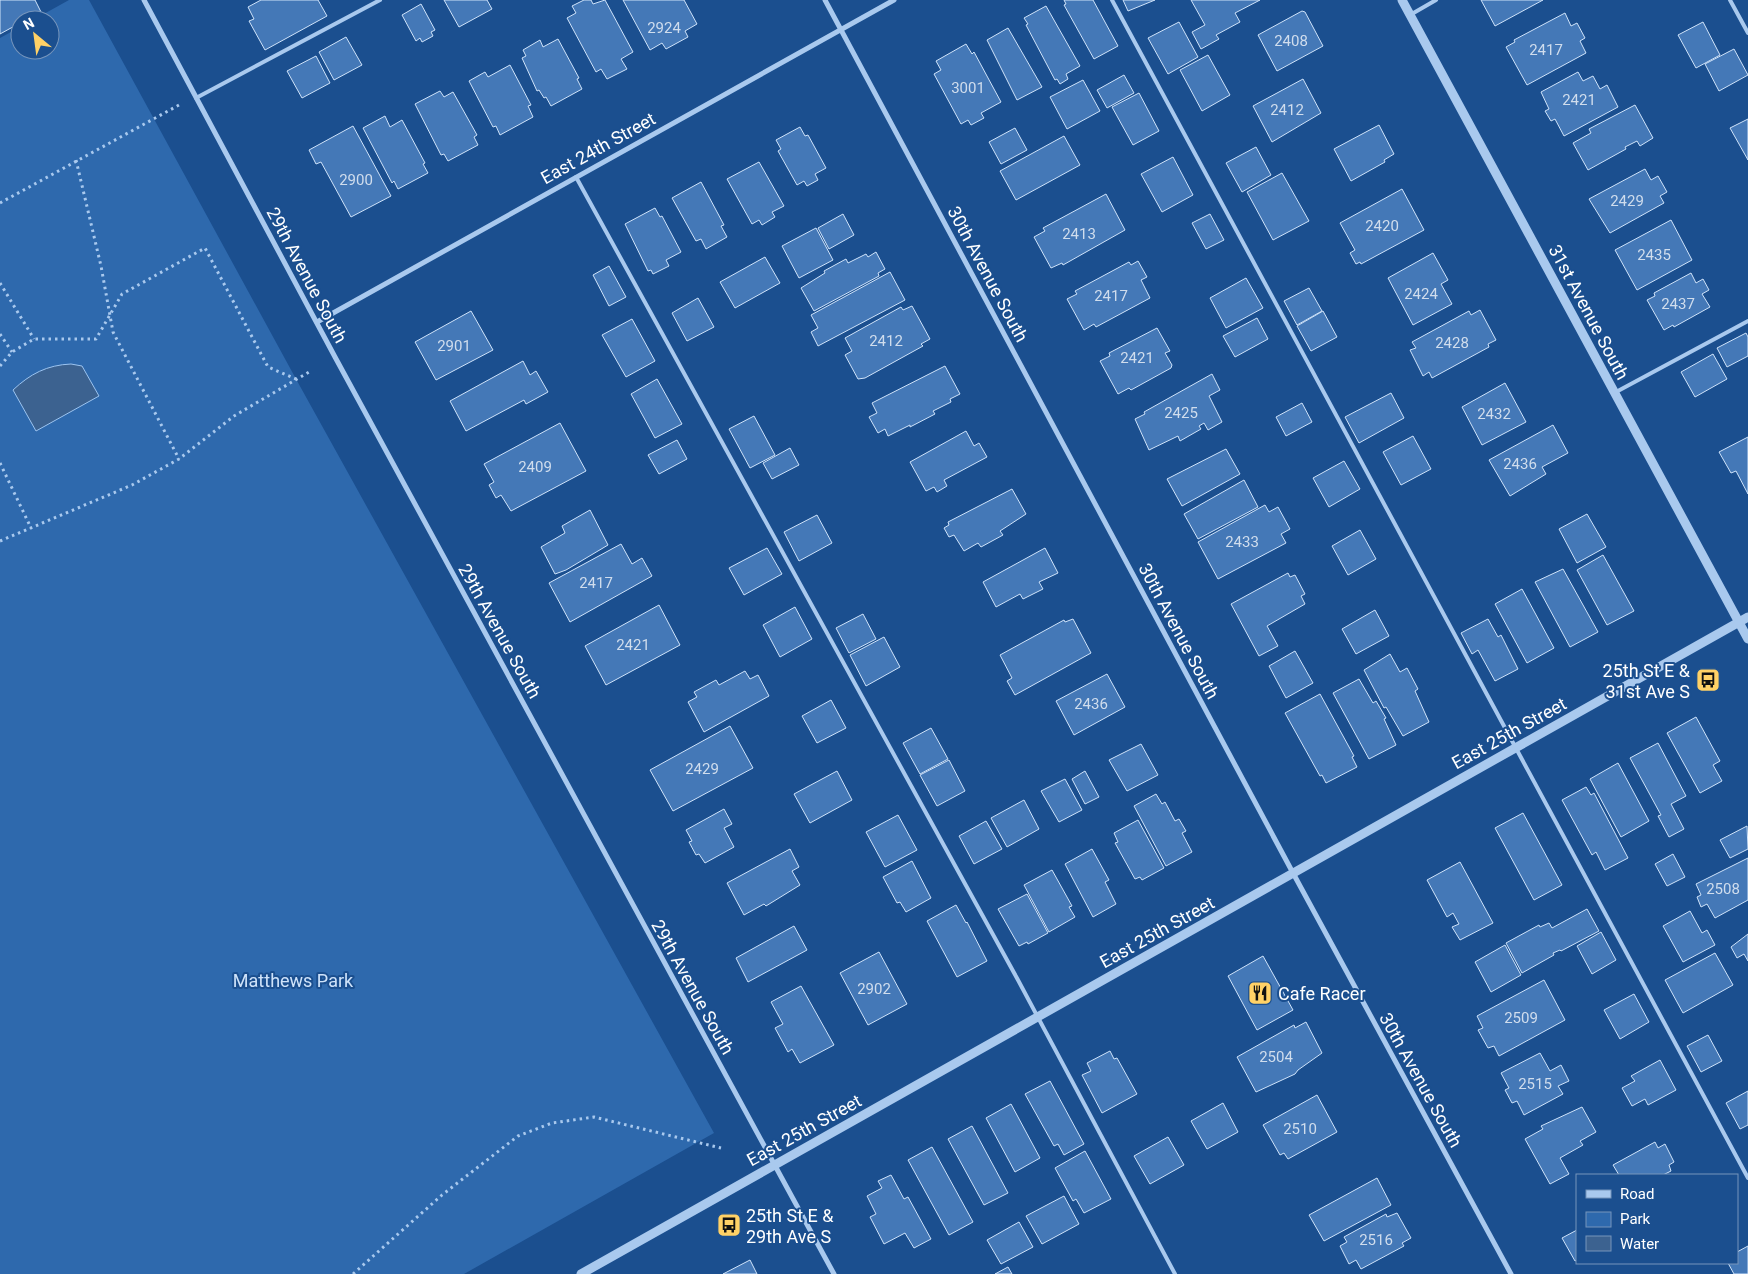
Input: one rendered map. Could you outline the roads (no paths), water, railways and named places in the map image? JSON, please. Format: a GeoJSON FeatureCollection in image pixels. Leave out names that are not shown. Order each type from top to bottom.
{"type":"FeatureCollection","features":[{"type":"Feature","properties":{"kind":"street","name":"29th Avenue South"},"geometry":{"type":"LineString","coordinates":[[144,0],[834,1274]]}},
{"type":"Feature","properties":{"kind":"street","name":"30th Avenue South"},"geometry":{"type":"LineString","coordinates":[[825,0],[1293,873],[1511,1274]]}},
{"type":"Feature","properties":{"kind":"street","name":"East 24th Street"},"geometry":{"type":"LineString","coordinates":[[317,322],[894,0]]}},
{"type":"Feature","properties":{"kind":"street","name":"31st Avenue South"},"geometry":{"type":"LineString","coordinates":[[1402,0],[1748,639]]}},
{"type":"Feature","properties":{"kind":"street","name":"East 25th Street"},"geometry":{"type":"LineString","coordinates":[[581,1274],[1748,617]]}},
{"type":"Feature","properties":{"kind":"lane"},"geometry":{"type":"LineString","coordinates":[[196,98],[380,0]]}},
{"type":"Feature","properties":{"kind":"lane"},"geometry":{"type":"LineString","coordinates":[[1112,0],[1514,749],[1748,1178]]}},
{"type":"Feature","properties":{"kind":"lane"},"geometry":{"type":"LineString","coordinates":[[1410,15],[1436,0]]}},
{"type":"Feature","properties":{"kind":"lane"},"geometry":{"type":"LineString","coordinates":[[1730,0],[1748,33]]}},
{"type":"Feature","properties":{"kind":"lane"},"geometry":{"type":"LineString","coordinates":[[576,176],[1038,1017],[1175,1274]]}},
{"type":"Feature","properties":{"kind":"lane"},"geometry":{"type":"LineString","coordinates":[[1615,393],[1748,321]]}},
{"type":"Feature","properties":{"kind":"water"},"geometry":{"type":"Polygon","coordinates":[[[71,364],[82,366],[99,396],[36,431],[13,390],[39,371],[54,366],[71,364]]]}},
{"type":"Feature","properties":{"kind":"place","name":"25th St E & 31st Ave S"},"geometry":{"type":"Point","coordinates":[1708,680]}},
{"type":"Feature","properties":{"kind":"place","name":"Cafe Racer"},"geometry":{"type":"Point","coordinates":[1260,993]}},
{"type":"Feature","properties":{"kind":"place","name":"25th St E & 29th Ave S"},"geometry":{"type":"Point","coordinates":[729,1225]}},
{"type":"Feature","properties":{"kind":"park label","name":"Matthews Park"},"geometry":{"type":"Point","coordinates":[293,980]}}]}
